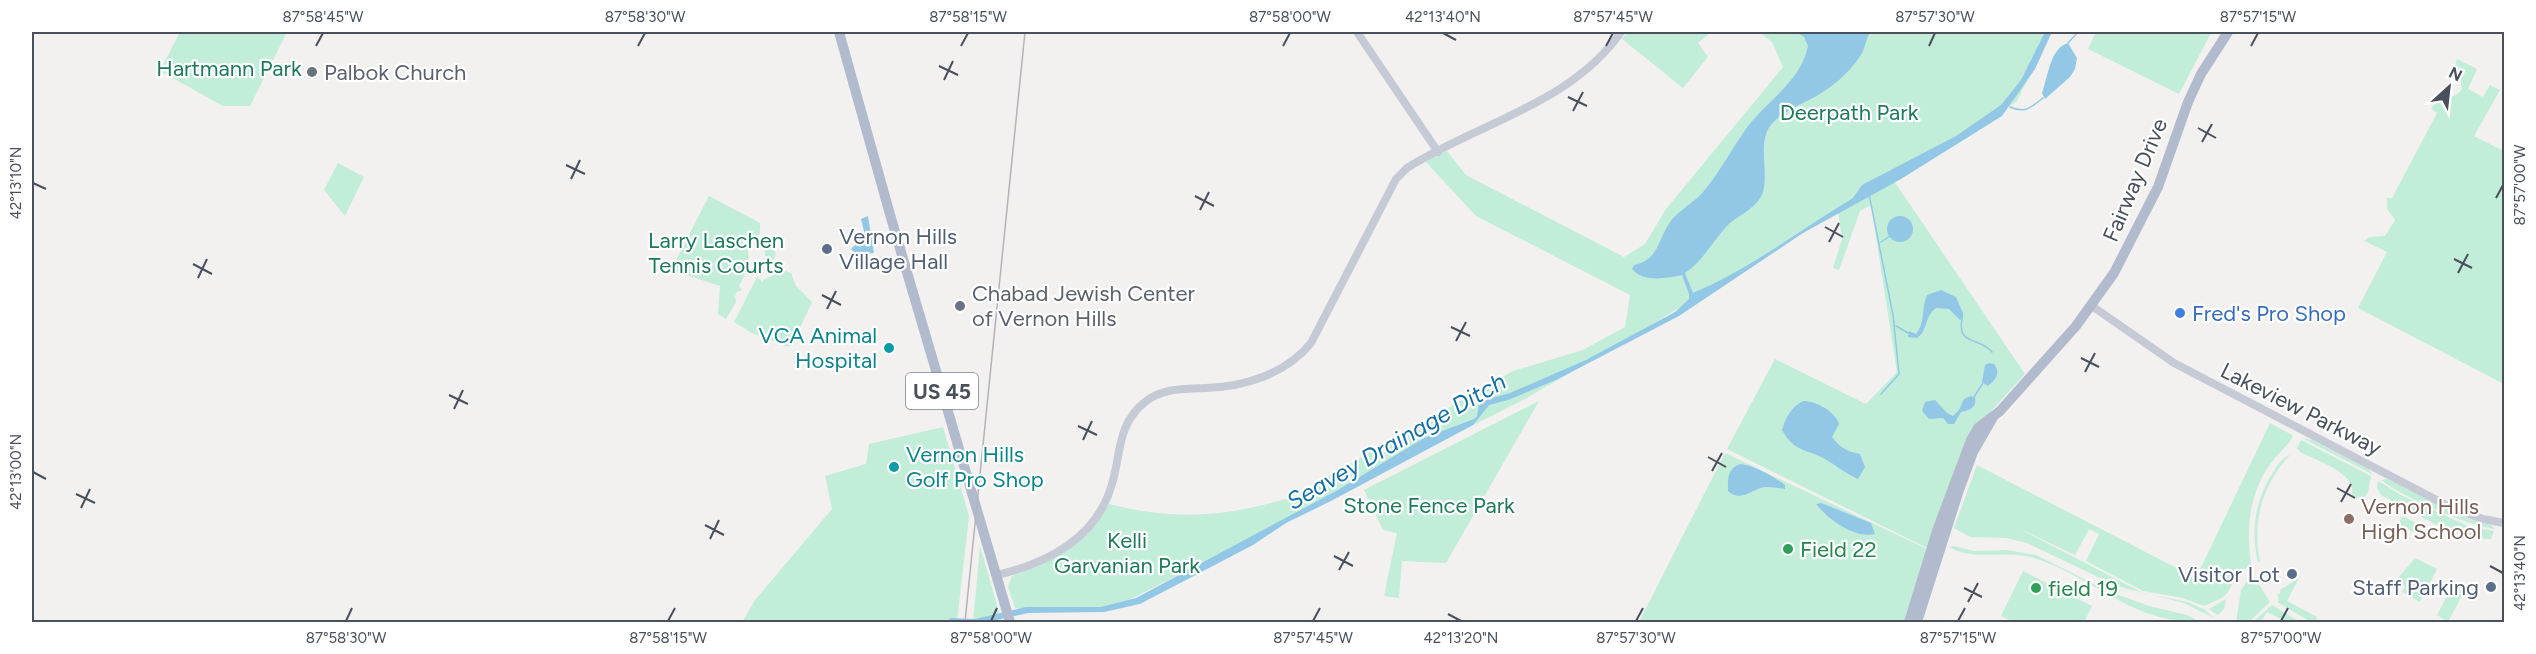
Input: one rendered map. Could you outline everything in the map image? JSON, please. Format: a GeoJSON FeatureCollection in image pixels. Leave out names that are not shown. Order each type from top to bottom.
{"type":"FeatureCollection","features":[{"type":"Feature","properties":{"kind":"main road","name":"US 45"},"geometry":{"type":"LineString","coordinates":[[839,32],[891,218],[1010,622]]}},
{"type":"Feature","properties":{"kind":"main road","name":"Fairway Drive"},"geometry":{"type":"LineString","coordinates":[[1909,622],[1938,528],[1966,450],[1978,428],[1993,416],[2055,350],[2092,306],[2114,273],[2145,216],[2188,102],[2201,74],[2228,32]]}},
{"type":"Feature","properties":{"kind":"main road","name":"Fairway Drive"},"geometry":{"type":"LineString","coordinates":[[1917,622],[1973,452],[1993,416]]}},
{"type":"Feature","properties":{"kind":"street"},"geometry":{"type":"LineString","coordinates":[[1357,32],[1438,152]]}},
{"type":"Feature","properties":{"kind":"street"},"geometry":{"type":"LineString","coordinates":[[997,575],[1050,557],[1075,541],[1088,529],[1107,499],[1112,484],[1118,446],[1124,429],[1145,402],[1169,390],[1248,382],[1290,363],[1311,343],[1396,179],[1407,168],[1566,85],[1596,63],[1621,32]]}},
{"type":"Feature","properties":{"kind":"street","name":"Lakeview Parkway"},"geometry":{"type":"LineString","coordinates":[[2092,306],[2146,345],[2191,372],[2454,508],[2483,519],[2505,523]]}},
{"type":"Feature","properties":{"kind":"green space","name":"Hartmann Park"},"geometry":{"type":"Polygon","coordinates":[[[180,32],[287,32],[250,106],[223,106],[160,71],[180,32]]]}},
{"type":"Feature","properties":{"kind":"green space"},"geometry":{"type":"Polygon","coordinates":[[[1627,32],[1711,32],[1698,43],[1708,57],[1683,88],[1622,39],[1627,32]]]}},
{"type":"Feature","properties":{"kind":"green space"},"geometry":{"type":"Polygon","coordinates":[[[1759,32],[2051,32],[2017,101],[1950,145],[1892,178],[2025,374],[1980,423],[1929,549],[1727,449],[1775,359],[1866,404],[1897,372],[1871,205],[1860,211],[1839,270],[1833,268],[1842,239],[1838,211],[1523,400],[1127,601],[1100,608],[1015,608],[1008,587],[1012,576],[1044,563],[1067,549],[1087,531],[1109,504],[1179,515],[1245,509],[1292,497],[1513,371],[1583,350],[1625,327],[1630,295],[1476,216],[1425,161],[1447,151],[1466,175],[1624,257],[1645,244],[1666,209],[1783,67],[1772,42],[1759,32]]]}},
{"type":"Feature","properties":{"kind":"green space"},"geometry":{"type":"Polygon","coordinates":[[[2096,32],[2211,33],[2179,94],[2088,49],[2096,32]]]}},
{"type":"Feature","properties":{"kind":"green space"},"geometry":{"type":"Polygon","coordinates":[[[2457,59],[2477,69],[2468,89],[2483,97],[2490,85],[2500,90],[2474,136],[2504,151],[2504,384],[2358,308],[2387,252],[2364,241],[2369,237],[2385,236],[2395,220],[2387,209],[2387,198],[2392,198],[2437,113],[2431,109],[2438,102],[2454,96],[2462,89],[2460,77],[2453,71],[2457,59]]]}},
{"type":"Feature","properties":{"kind":"green space"},"geometry":{"type":"Polygon","coordinates":[[[338,163],[364,177],[345,216],[324,190],[338,163]]]}},
{"type":"Feature","properties":{"kind":"green space","name":"Larry Laschen Tennis Courts"},"geometry":{"type":"Polygon","coordinates":[[[709,196],[760,223],[760,234],[754,236],[750,233],[745,238],[752,247],[748,250],[749,265],[739,286],[742,290],[737,292],[736,302],[726,319],[718,314],[720,286],[671,270],[709,196]]]}},
{"type":"Feature","properties":{"kind":"green space"},"geometry":{"type":"Polygon","coordinates":[[[762,240],[772,245],[776,254],[772,263],[772,259],[764,262],[762,269],[761,260],[766,259],[763,243],[758,244],[762,240]]]}},
{"type":"Feature","properties":{"kind":"green space"},"geometry":{"type":"Polygon","coordinates":[[[777,268],[791,273],[796,286],[812,302],[793,343],[788,347],[752,333],[734,322],[757,277],[763,282],[780,272],[777,268]]]}},
{"type":"Feature","properties":{"kind":"green space","name":"Stone Fence Park"},"geometry":{"type":"Polygon","coordinates":[[[1539,401],[1446,563],[1402,561],[1399,598],[1384,596],[1397,533],[1383,530],[1364,490],[1539,401]]]}},
{"type":"Feature","properties":{"kind":"green space"},"geometry":{"type":"Polygon","coordinates":[[[2270,423],[2292,435],[2290,441],[2273,460],[2264,475],[2254,499],[2249,524],[2251,564],[2236,576],[2228,592],[2222,598],[2204,606],[2183,598],[2143,591],[2086,561],[2099,534],[2089,529],[2075,555],[2016,527],[2141,592],[2117,586],[2027,543],[2006,538],[1970,537],[1954,528],[1977,465],[2196,578],[2270,423]]]}},
{"type":"Feature","properties":{"kind":"green space"},"geometry":{"type":"Polygon","coordinates":[[[943,427],[969,516],[957,622],[742,622],[755,600],[832,509],[825,476],[866,464],[869,444],[943,427]]]}},
{"type":"Feature","properties":{"kind":"green space"},"geometry":{"type":"Polygon","coordinates":[[[2302,438],[2312,440],[2369,469],[2372,474],[2302,438]]]}},
{"type":"Feature","properties":{"kind":"green space"},"geometry":{"type":"Polygon","coordinates":[[[2301,440],[2371,476],[2365,497],[2351,498],[2350,482],[2344,475],[2300,452],[2297,448],[2301,440]]]}},
{"type":"Feature","properties":{"kind":"green space"},"geometry":{"type":"Polygon","coordinates":[[[1725,453],[1929,550],[1905,622],[1639,622],[1725,453]]]}},
{"type":"Feature","properties":{"kind":"green space"},"geometry":{"type":"Polygon","coordinates":[[[2290,455],[2272,479],[2262,504],[2257,532],[2260,562],[2258,562],[2255,526],[2259,503],[2276,468],[2283,459],[2290,455]]]}},
{"type":"Feature","properties":{"kind":"green space"},"geometry":{"type":"Polygon","coordinates":[[[2387,479],[2463,517],[2491,525],[2495,529],[2468,522],[2420,502],[2381,480],[2387,479]]]}},
{"type":"Feature","properties":{"kind":"green space"},"geometry":{"type":"Polygon","coordinates":[[[2378,481],[2403,496],[2468,526],[2494,531],[2491,539],[2463,535],[2421,517],[2381,495],[2377,488],[2378,481]]]}},
{"type":"Feature","properties":{"kind":"green space"},"geometry":{"type":"Polygon","coordinates":[[[2403,516],[2432,532],[2432,536],[2422,531],[2419,535],[2398,524],[2403,516]]]}},
{"type":"Feature","properties":{"kind":"green space"},"geometry":{"type":"Polygon","coordinates":[[[980,546],[1002,622],[973,622],[980,546]]]}},
{"type":"Feature","properties":{"kind":"green space"},"geometry":{"type":"Polygon","coordinates":[[[1949,547],[1974,551],[2007,550],[2036,555],[2108,591],[2149,606],[2187,615],[2200,622],[2153,615],[2114,598],[2056,566],[2034,558],[1970,554],[1949,547]]]}},
{"type":"Feature","properties":{"kind":"green space"},"geometry":{"type":"Polygon","coordinates":[[[2415,558],[2437,569],[2420,602],[2402,592],[2405,587],[2398,578],[2415,558]]]}},
{"type":"Feature","properties":{"kind":"green space","name":"field 19"},"geometry":{"type":"Polygon","coordinates":[[[2023,571],[2092,606],[2084,622],[2014,622],[2001,616],[2023,571]]]}},
{"type":"Feature","properties":{"kind":"green space"},"geometry":{"type":"Polygon","coordinates":[[[2255,578],[2270,602],[2249,622],[2236,622],[2241,590],[2248,580],[2255,578]]]}},
{"type":"Feature","properties":{"kind":"green space"},"geometry":{"type":"Polygon","coordinates":[[[2299,578],[2287,601],[2323,622],[2311,622],[2277,602],[2280,590],[2299,578]]]}},
{"type":"Feature","properties":{"kind":"green space"},"geometry":{"type":"Polygon","coordinates":[[[2452,586],[2464,592],[2448,622],[2437,615],[2452,586]]]}},
{"type":"Feature","properties":{"kind":"green space"},"geometry":{"type":"Polygon","coordinates":[[[2150,594],[2188,602],[2205,610],[2214,618],[2184,603],[2150,594]]]}},
{"type":"Feature","properties":{"kind":"green space"},"geometry":{"type":"Polygon","coordinates":[[[2226,599],[2224,609],[2218,615],[2209,609],[2226,599]]]}},
{"type":"Feature","properties":{"kind":"green space"},"geometry":{"type":"Polygon","coordinates":[[[2272,605],[2300,622],[2287,622],[2267,612],[2261,622],[2253,622],[2272,605]]]}},
{"type":"Feature","properties":{"kind":"water"},"geometry":{"type":"Polygon","coordinates":[[[1796,32],[1869,32],[1869,34],[1858,59],[1839,80],[1817,96],[1793,108],[1771,125],[1765,139],[1763,192],[1757,203],[1727,226],[1703,257],[1685,273],[1693,293],[1755,261],[1853,198],[1862,185],[1956,136],[2001,105],[2021,80],[2045,32],[2052,32],[2035,69],[2002,116],[1901,179],[1803,233],[1679,316],[1558,379],[1508,400],[1489,405],[1473,425],[1286,523],[1253,545],[1140,604],[1104,612],[1028,613],[987,622],[945,622],[951,618],[975,619],[1026,607],[1101,607],[1136,598],[1338,490],[1424,438],[1474,419],[1477,416],[1479,405],[1488,399],[1510,393],[1586,360],[1675,312],[1689,299],[1682,275],[1649,278],[1632,269],[1634,265],[1648,259],[1653,254],[1670,222],[1704,191],[1748,126],[1798,70],[1808,46],[1804,37],[1796,32]]]}},
{"type":"Feature","properties":{"kind":"water"},"geometry":{"type":"Polygon","coordinates":[[[2068,43],[2077,58],[2075,69],[2070,77],[2045,99],[2042,93],[2050,64],[2057,51],[2068,43]]]}},
{"type":"Feature","properties":{"kind":"water"},"geometry":{"type":"Polygon","coordinates":[[[868,216],[874,253],[856,255],[851,249],[865,235],[861,219],[868,216]]]}},
{"type":"Feature","properties":{"kind":"water"},"geometry":{"type":"Polygon","coordinates":[[[1900,216],[1909,220],[1913,229],[1909,238],[1900,242],[1891,238],[1887,229],[1891,220],[1900,216]]]}},
{"type":"Feature","properties":{"kind":"water"},"geometry":{"type":"Polygon","coordinates":[[[1941,290],[1956,297],[1963,318],[1960,320],[1949,309],[1936,308],[1923,332],[1917,338],[1908,337],[1909,331],[1916,334],[1919,329],[1927,295],[1941,290]]]}},
{"type":"Feature","properties":{"kind":"water"},"geometry":{"type":"Polygon","coordinates":[[[1994,364],[1997,373],[1988,386],[1982,382],[1985,365],[1994,364]]]}},
{"type":"Feature","properties":{"kind":"water"},"geometry":{"type":"Polygon","coordinates":[[[1971,396],[1975,398],[1974,406],[1961,412],[1954,424],[1948,424],[1943,418],[1929,419],[1922,411],[1925,402],[1935,400],[1953,416],[1964,399],[1971,396]]]}},
{"type":"Feature","properties":{"kind":"water"},"geometry":{"type":"Polygon","coordinates":[[[1803,401],[1824,408],[1837,419],[1839,424],[1832,437],[1844,448],[1860,454],[1865,467],[1858,479],[1825,459],[1796,446],[1782,430],[1792,409],[1803,401]]]}},
{"type":"Feature","properties":{"kind":"water"},"geometry":{"type":"Polygon","coordinates":[[[1741,464],[1769,475],[1785,485],[1785,489],[1765,487],[1742,496],[1733,494],[1728,491],[1729,474],[1733,468],[1741,464]]]}},
{"type":"Feature","properties":{"kind":"water"},"geometry":{"type":"Polygon","coordinates":[[[1821,503],[1871,523],[1875,534],[1867,535],[1850,531],[1827,516],[1816,504],[1821,503]]]}},
{"type":"Feature","properties":{"kind":"waterway"},"geometry":{"type":"LineString","coordinates":[[2068,43],[2078,32],[2082,32]]}},
{"type":"Feature","properties":{"kind":"waterway"},"geometry":{"type":"LineString","coordinates":[[2010,107],[2024,110],[2043,98]]}},
{"type":"Feature","properties":{"kind":"waterway"},"geometry":{"type":"LineString","coordinates":[[1869,194],[1893,315],[1899,374],[1881,394]]}},
{"type":"Feature","properties":{"kind":"waterway"},"geometry":{"type":"LineString","coordinates":[[1881,242],[1890,236]]}},
{"type":"Feature","properties":{"kind":"waterway"},"geometry":{"type":"LineString","coordinates":[[1962,319],[1961,328],[1966,337],[1987,347],[1992,352]]}},
{"type":"Feature","properties":{"kind":"waterway"},"geometry":{"type":"LineString","coordinates":[[1896,326],[1908,333]]}},
{"type":"Feature","properties":{"kind":"waterway"},"geometry":{"type":"LineString","coordinates":[[1974,397],[1983,383]]}},
{"type":"Feature","properties":{"kind":"railway"},"geometry":{"type":"LineString","coordinates":[[965,622],[1025,32]]}},
{"type":"Feature","properties":{"kind":"place","name":"Palbok Church"},"geometry":{"type":"Point","coordinates":[312,72]}},
{"type":"Feature","properties":{"kind":"place","name":"Vernon Hills Village Hall"},"geometry":{"type":"Point","coordinates":[827,249]}},
{"type":"Feature","properties":{"kind":"place","name":"Chabad Jewish Center of Vernon Hills"},"geometry":{"type":"Point","coordinates":[960,306]}},
{"type":"Feature","properties":{"kind":"place","name":"Fred's Pro Shop"},"geometry":{"type":"Point","coordinates":[2180,313]}},
{"type":"Feature","properties":{"kind":"place","name":"VCA Animal Hospital"},"geometry":{"type":"Point","coordinates":[889,348]}},
{"type":"Feature","properties":{"kind":"place","name":"Vernon Hills Golf Pro Shop"},"geometry":{"type":"Point","coordinates":[894,467]}},
{"type":"Feature","properties":{"kind":"place","name":"Vernon Hills High School"},"geometry":{"type":"Point","coordinates":[2349,519]}},
{"type":"Feature","properties":{"kind":"place","name":"Field 22"},"geometry":{"type":"Point","coordinates":[1788,549]}},
{"type":"Feature","properties":{"kind":"place","name":"Visitor Lot"},"geometry":{"type":"Point","coordinates":[2292,574]}},
{"type":"Feature","properties":{"kind":"place","name":"Staff Parking"},"geometry":{"type":"Point","coordinates":[2491,587]}},
{"type":"Feature","properties":{"kind":"place","name":"field 19"},"geometry":{"type":"Point","coordinates":[2036,588]}},
{"type":"Feature","properties":{"kind":"park label","name":"Deerpath Park"},"geometry":{"type":"Point","coordinates":[1849,112]}},
{"type":"Feature","properties":{"kind":"park label","name":"Kelli Garvanian Park"},"geometry":{"type":"Point","coordinates":[1127,552]}},
{"type":"Feature","properties":{"kind":"water label","name":"Seavey Drainage Ditch"},"geometry":{"type":"Point","coordinates":[1396,441]}}]}
